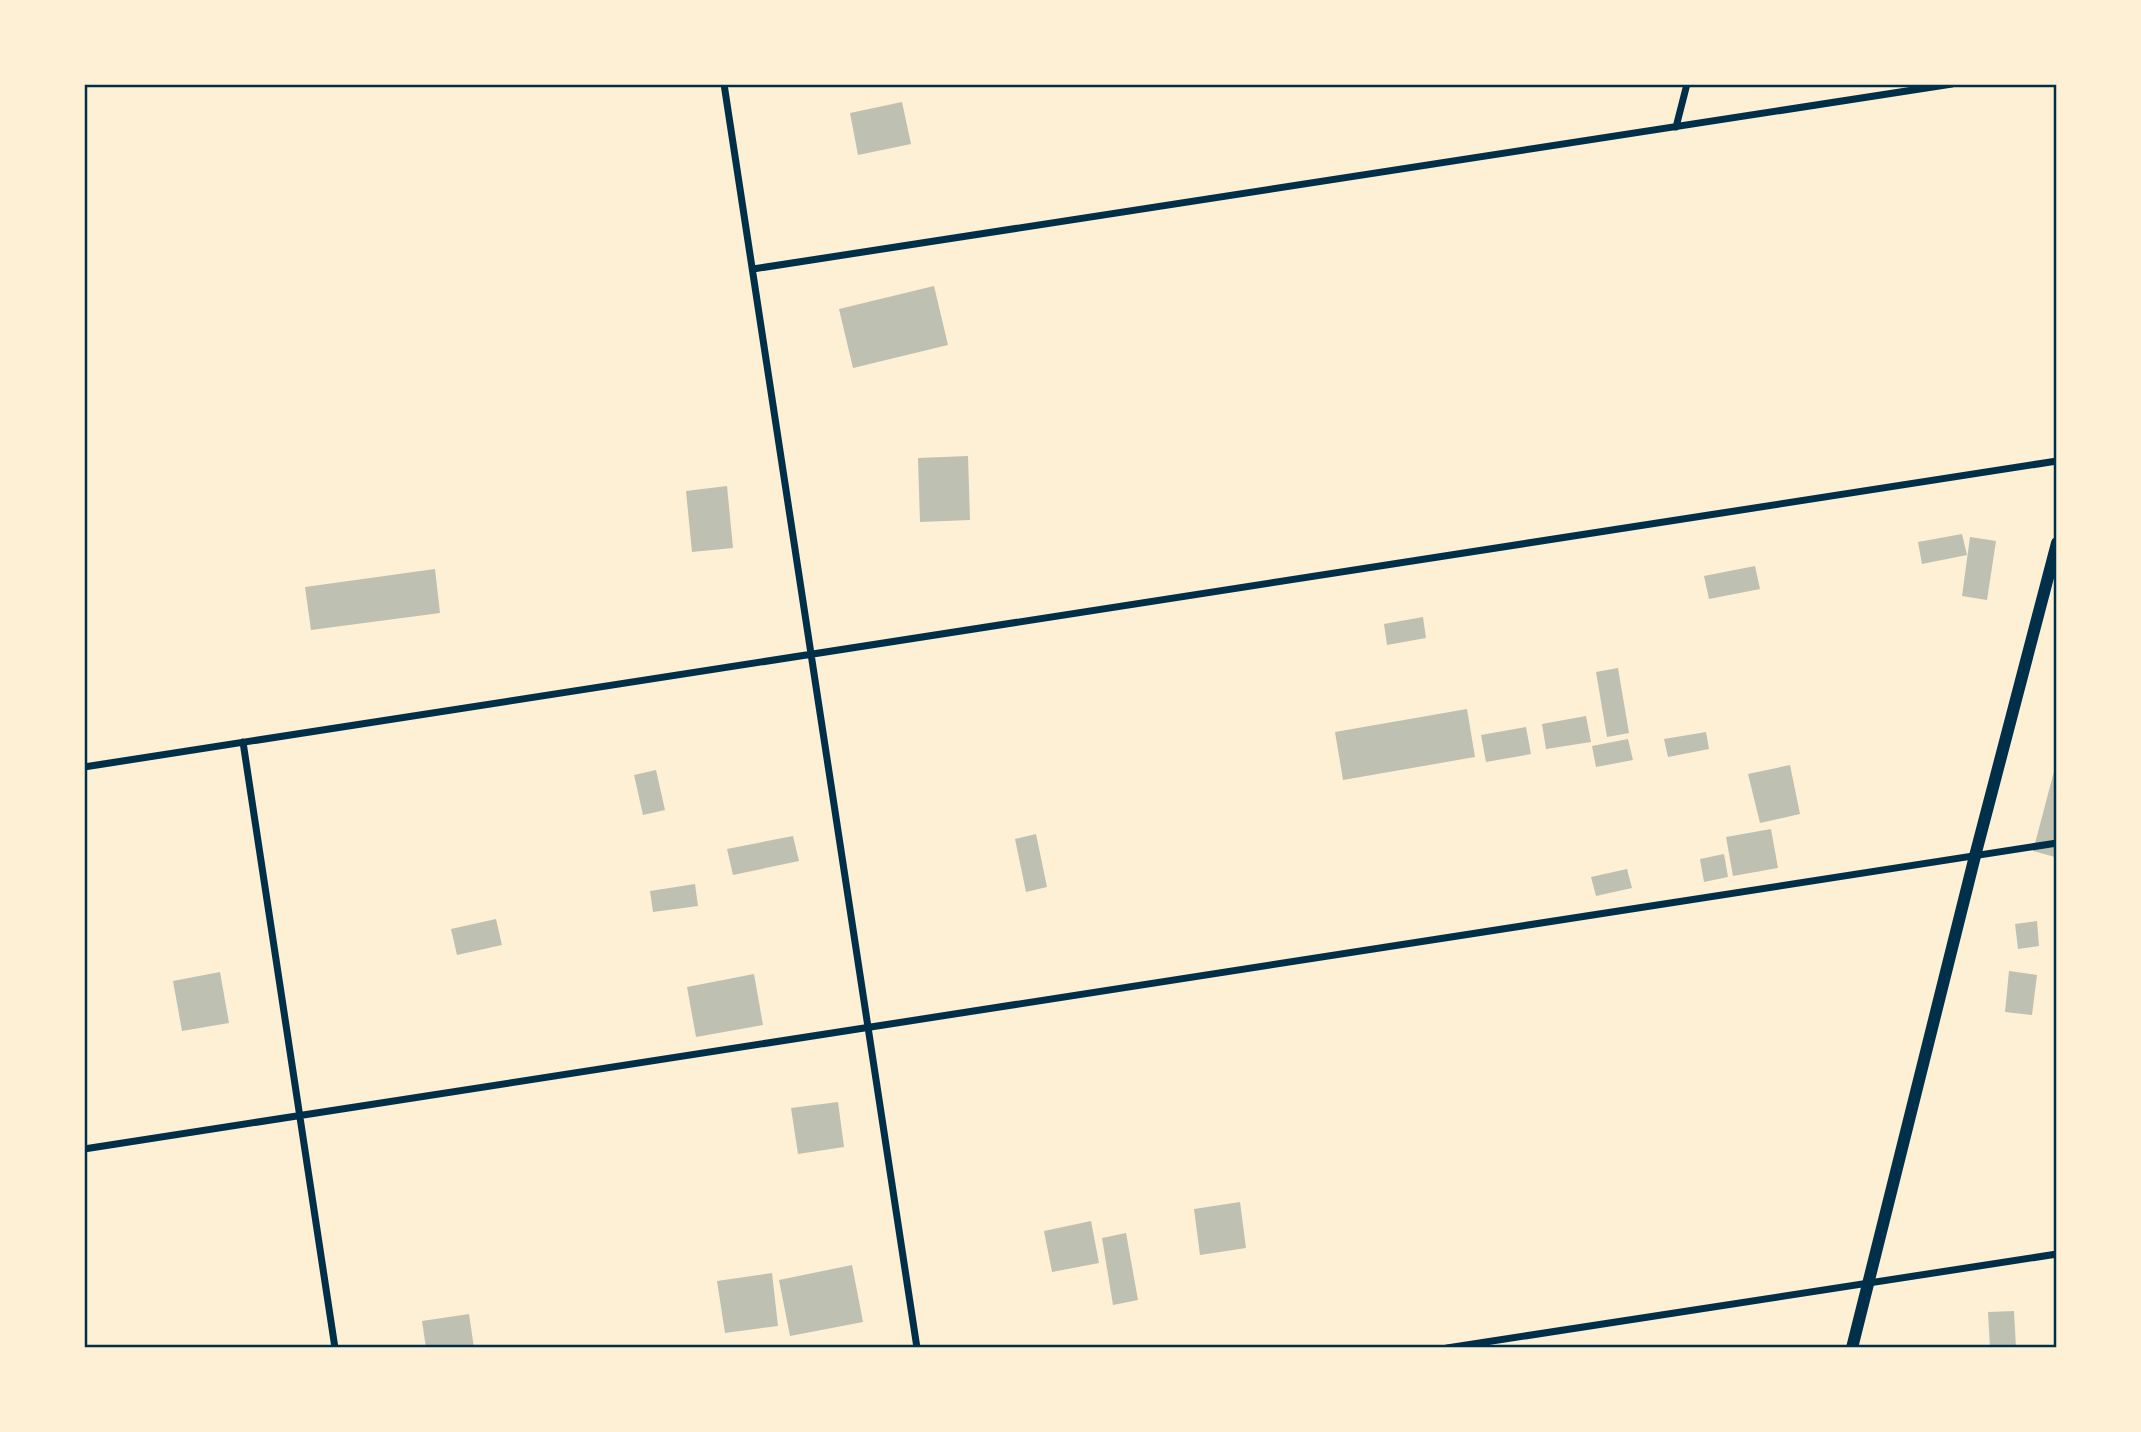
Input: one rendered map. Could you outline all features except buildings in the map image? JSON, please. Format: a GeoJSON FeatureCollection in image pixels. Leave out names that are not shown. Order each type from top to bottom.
{"type":"FeatureCollection","features":[{"type":"Feature","properties":{"kind":"street"},"geometry":{"type":"LineString","coordinates":[[724,84],[917,1348]]}},
{"type":"Feature","properties":{"kind":"street"},"geometry":{"type":"LineString","coordinates":[[1676,127],[1687,84]]}},
{"type":"Feature","properties":{"kind":"street"},"geometry":{"type":"LineString","coordinates":[[753,269],[1952,84]]}},
{"type":"Feature","properties":{"kind":"street"},"geometry":{"type":"LineString","coordinates":[[84,767],[2057,461]]}},
{"type":"Feature","properties":{"kind":"street"},"geometry":{"type":"LineString","coordinates":[[1852,1348],[1871,1282],[1975,856],[2057,543]]}},
{"type":"Feature","properties":{"kind":"street"},"geometry":{"type":"LineString","coordinates":[[243,742],[335,1348]]}},
{"type":"Feature","properties":{"kind":"street"},"geometry":{"type":"LineString","coordinates":[[84,1149],[2057,843]]}},
{"type":"Feature","properties":{"kind":"street"},"geometry":{"type":"LineString","coordinates":[[1447,1348],[2057,1254]]}}]}
